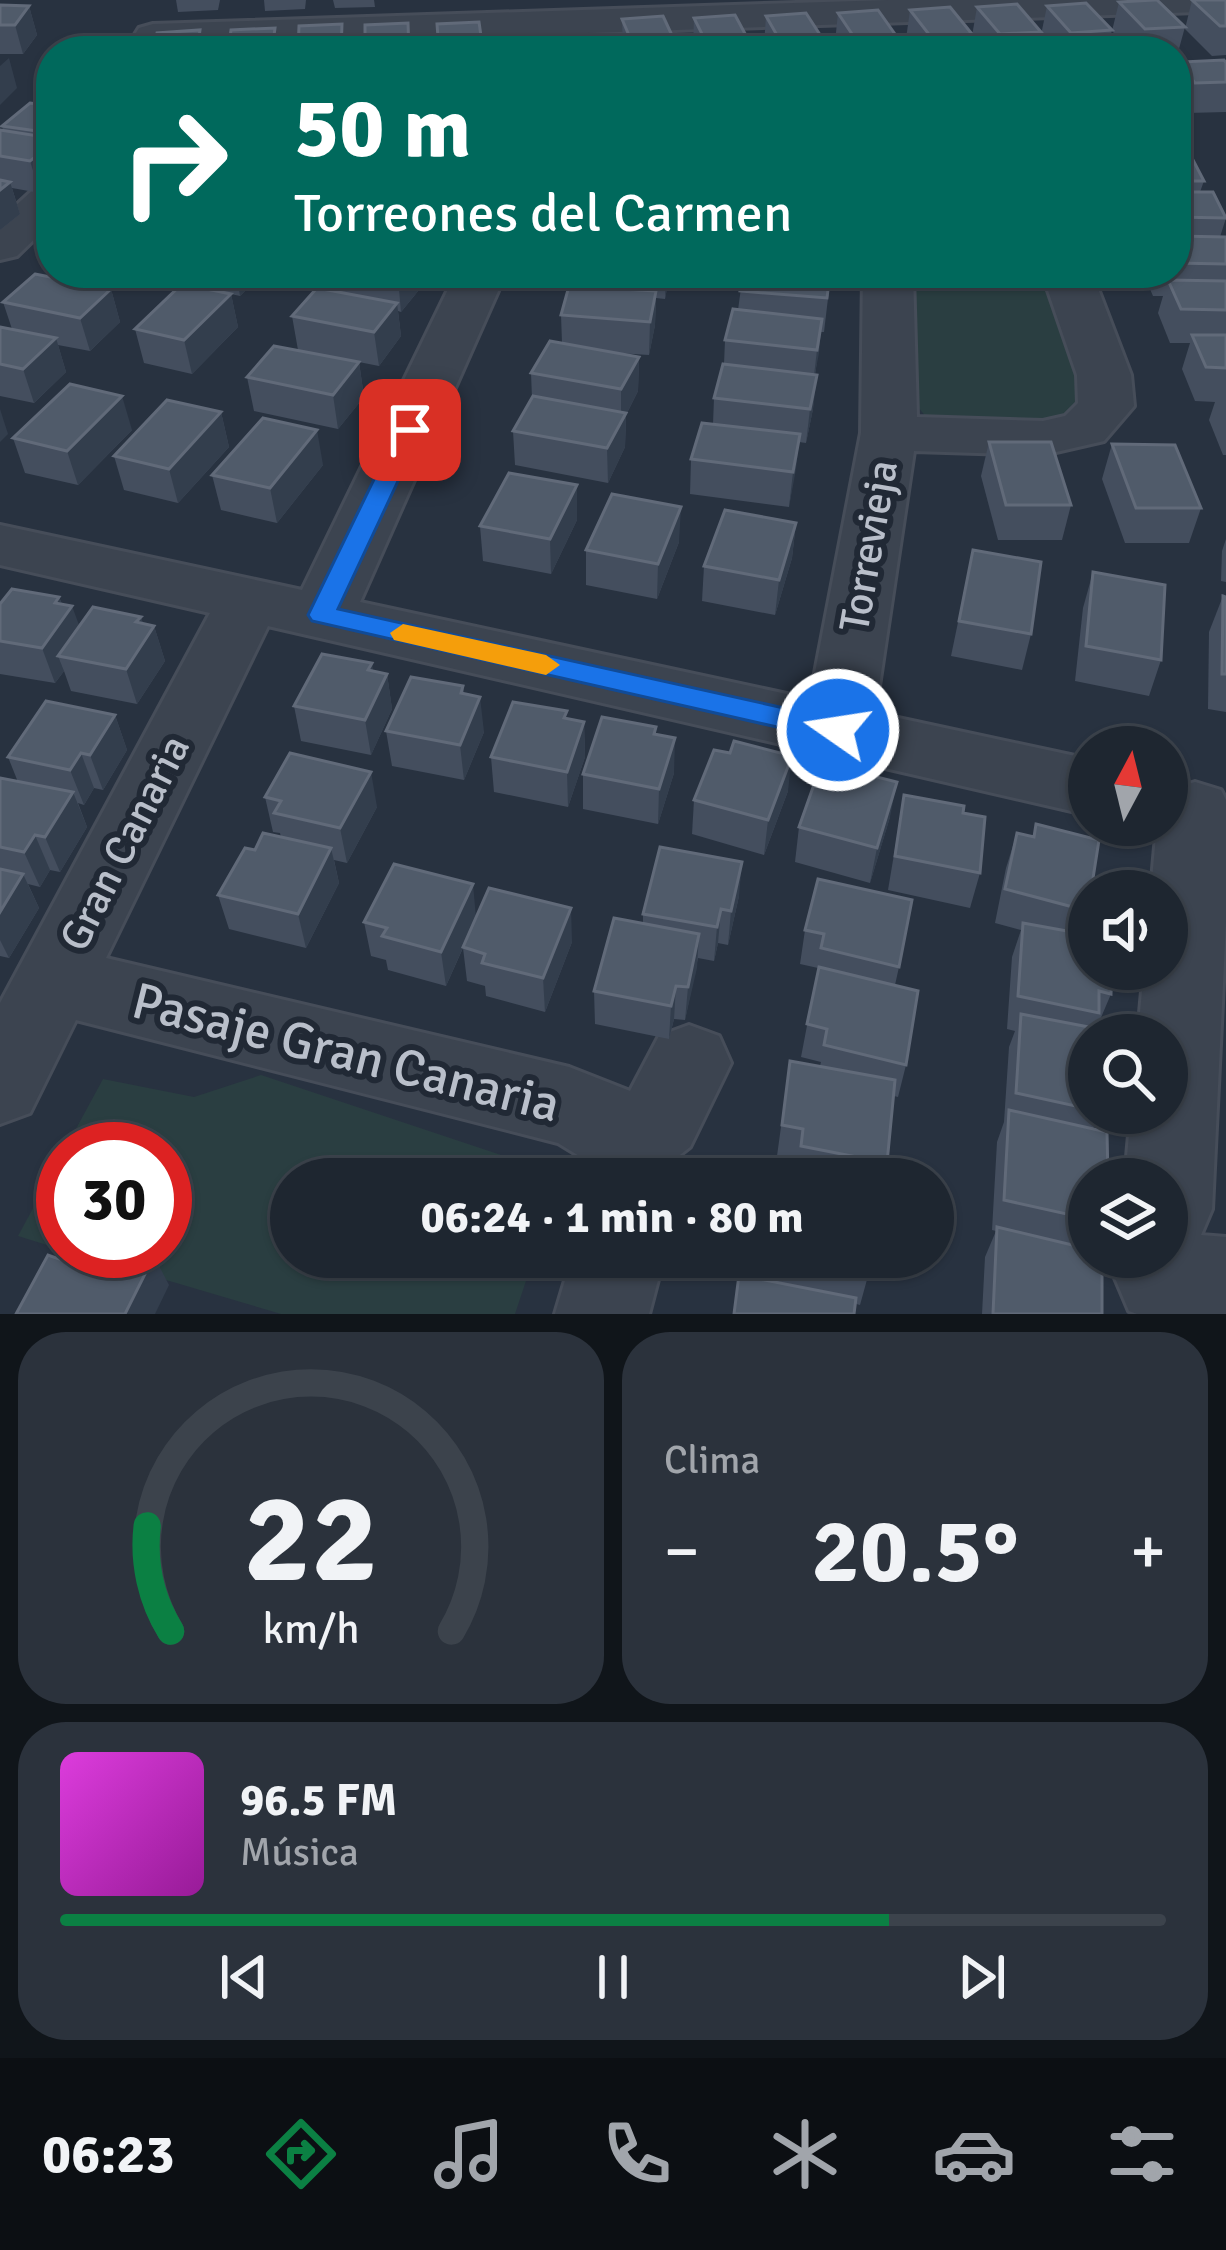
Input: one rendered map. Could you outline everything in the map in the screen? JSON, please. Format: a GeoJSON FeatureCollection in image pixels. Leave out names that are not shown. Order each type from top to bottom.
{"type":"FeatureCollection","features":[{"type":"Feature","properties":{"kind":"street"},"geometry":{"type":"LineString","coordinates":[[153,36],[533,25],[837,7],[1226,0]]}},
{"type":"Feature","properties":{"kind":"street"},"geometry":{"type":"LineString","coordinates":[[0,246],[36,212]]}},
{"type":"Feature","properties":{"kind":"street"},"geometry":{"type":"LineString","coordinates":[[0,266],[36,266]]}},
{"type":"Feature","properties":{"kind":"street"},"geometry":{"type":"LineString","coordinates":[[322,615],[474,288]]}},
{"type":"Feature","properties":{"kind":"street","name":"Torrevieja"},"geometry":{"type":"LineString","coordinates":[[838,730],[889,433],[888,288]]}},
{"type":"Feature","properties":{"kind":"street","name":"Torrevieja"},"geometry":{"type":"LineString","coordinates":[[889,433],[1043,438],[1084,429],[1106,406],[1104,375],[1072,288]]}},
{"type":"Feature","properties":{"kind":"street"},"geometry":{"type":"LineString","coordinates":[[0,544],[1068,782]]}},
{"type":"Feature","properties":{"kind":"street","name":"Gran Canaria"},"geometry":{"type":"LineString","coordinates":[[0,1086],[249,600]]}},
{"type":"Feature","properties":{"kind":"street"},"geometry":{"type":"LineString","coordinates":[[1181,1158],[1196,810]]}},
{"type":"Feature","properties":{"kind":"street","name":"Pasaje Gran Canaria"},"geometry":{"type":"LineString","coordinates":[[55,980],[569,1106],[606,1122],[632,1158]]}},
{"type":"Feature","properties":{"kind":"street","name":"Pasaje Gran Canaria"},"geometry":{"type":"LineString","coordinates":[[634,1158],[661,1119],[689,1063]]}},
{"type":"Feature","properties":{"kind":"street"},"geometry":{"type":"LineString","coordinates":[[602,1314],[612,1278]]}},
{"type":"Feature","properties":{"kind":"green space"},"geometry":{"type":"Polygon","coordinates":[[[915,288],[1054,288],[1092,405],[1052,421],[991,425],[927,418],[907,394],[915,288]]]}},
{"type":"Feature","properties":{"kind":"green space"},"geometry":{"type":"Polygon","coordinates":[[[261,1075],[510,1158],[270,1158],[270,1278],[527,1278],[515,1314],[281,1314],[159,1278],[192,1278],[192,1122],[80,1122],[103,1079],[194,1097],[261,1075]]]}},
{"type":"Feature","properties":{"kind":"green space"},"geometry":{"type":"Polygon","coordinates":[[[36,1203],[36,1242],[18,1236],[36,1203]]]}},
{"type":"Feature","properties":{"kind":"building"},"geometry":{"type":"Polygon","coordinates":[[[1157,0],[1185,27],[1145,29],[1119,2],[1157,0]]]}},
{"type":"Feature","properties":{"kind":"building"},"geometry":{"type":"Polygon","coordinates":[[[1192,0],[1226,0],[1226,26],[1220,26],[1192,0]]]}},
{"type":"Feature","properties":{"kind":"building"},"geometry":{"type":"Polygon","coordinates":[[[1086,3],[1112,30],[1071,33],[1047,6],[1086,3]]]}},
{"type":"Feature","properties":{"kind":"building"},"geometry":{"type":"Polygon","coordinates":[[[1017,4],[1041,32],[1000,34],[977,7],[1017,4]]]}},
{"type":"Feature","properties":{"kind":"building"},"geometry":{"type":"Polygon","coordinates":[[[0,5],[29,6],[15,25],[0,25],[0,5]]]}},
{"type":"Feature","properties":{"kind":"building"},"geometry":{"type":"Polygon","coordinates":[[[950,7],[972,34],[930,36],[910,10],[950,7]]]}},
{"type":"Feature","properties":{"kind":"building"},"geometry":{"type":"Polygon","coordinates":[[[878,10],[896,36],[853,36],[838,13],[878,10]]]}},
{"type":"Feature","properties":{"kind":"building"},"geometry":{"type":"Polygon","coordinates":[[[806,13],[821,36],[777,36],[766,16],[806,13]]]}},
{"type":"Feature","properties":{"kind":"building"},"geometry":{"type":"Polygon","coordinates":[[[735,15],[746,36],[703,36],[694,18],[735,15]]]}},
{"type":"Feature","properties":{"kind":"building"},"geometry":{"type":"Polygon","coordinates":[[[663,16],[672,36],[629,36],[622,19],[663,16]]]}},
{"type":"Feature","properties":{"kind":"building"},"geometry":{"type":"Polygon","coordinates":[[[479,22],[481,36],[438,36],[437,24],[479,22]]]}},
{"type":"Feature","properties":{"kind":"building"},"geometry":{"type":"Polygon","coordinates":[[[408,23],[408,36],[365,36],[365,25],[408,23]]]}},
{"type":"Feature","properties":{"kind":"building"},"geometry":{"type":"Polygon","coordinates":[[[342,24],[342,36],[299,36],[299,26],[342,24]]]}},
{"type":"Feature","properties":{"kind":"building"},"geometry":{"type":"Polygon","coordinates":[[[275,28],[274,36],[230,36],[231,30],[275,28]]]}},
{"type":"Feature","properties":{"kind":"building"},"geometry":{"type":"Polygon","coordinates":[[[200,30],[199,36],[157,33],[200,30]]]}},
{"type":"Feature","properties":{"kind":"building"},"geometry":{"type":"Polygon","coordinates":[[[1224,60],[1226,82],[1195,83],[1191,62],[1224,60]]]}},
{"type":"Feature","properties":{"kind":"building"},"geometry":{"type":"Polygon","coordinates":[[[30,103],[36,104],[36,131],[2,126],[30,103]]]}},
{"type":"Feature","properties":{"kind":"building"},"geometry":{"type":"Polygon","coordinates":[[[0,130],[36,136],[36,156],[30,161],[0,156],[0,130]]]}},
{"type":"Feature","properties":{"kind":"building"},"geometry":{"type":"Polygon","coordinates":[[[1191,158],[1192,158],[1204,181],[1191,181],[1191,158]]]}},
{"type":"Feature","properties":{"kind":"building"},"geometry":{"type":"Polygon","coordinates":[[[1191,192],[1213,192],[1226,218],[1191,217],[1191,192]]]}},
{"type":"Feature","properties":{"kind":"building"},"geometry":{"type":"Polygon","coordinates":[[[1191,236],[1226,237],[1226,264],[1191,263],[1191,236]]]}},
{"type":"Feature","properties":{"kind":"building"},"geometry":{"type":"Polygon","coordinates":[[[35,274],[36,288],[111,289],[80,318],[3,302],[35,274]]]}},
{"type":"Feature","properties":{"kind":"building"},"geometry":{"type":"Polygon","coordinates":[[[1191,280],[1226,281],[1226,310],[1181,309],[1172,288],[1191,288],[1191,280]]]}},
{"type":"Feature","properties":{"kind":"building"},"geometry":{"type":"Polygon","coordinates":[[[178,288],[231,294],[184,340],[135,329],[178,288]]]}},
{"type":"Feature","properties":{"kind":"building"},"geometry":{"type":"Polygon","coordinates":[[[317,288],[397,303],[374,332],[292,316],[317,288]]]}},
{"type":"Feature","properties":{"kind":"building"},"geometry":{"type":"Polygon","coordinates":[[[568,288],[656,291],[650,322],[561,315],[568,288]]]}},
{"type":"Feature","properties":{"kind":"building"},"geometry":{"type":"Polygon","coordinates":[[[740,288],[828,288],[827,298],[740,288]]]}},
{"type":"Feature","properties":{"kind":"building"},"geometry":{"type":"Polygon","coordinates":[[[733,309],[822,319],[817,350],[725,340],[733,309]]]}},
{"type":"Feature","properties":{"kind":"building"},"geometry":{"type":"Polygon","coordinates":[[[0,327],[56,338],[23,369],[0,364],[0,327]]]}},
{"type":"Feature","properties":{"kind":"building"},"geometry":{"type":"Polygon","coordinates":[[[1192,335],[1226,335],[1226,368],[1206,367],[1192,335]]]}},
{"type":"Feature","properties":{"kind":"building"},"geometry":{"type":"Polygon","coordinates":[[[550,341],[639,357],[621,389],[531,373],[550,341]]]}},
{"type":"Feature","properties":{"kind":"building"},"geometry":{"type":"Polygon","coordinates":[[[274,346],[359,362],[333,395],[247,377],[274,346]]]}},
{"type":"Feature","properties":{"kind":"building"},"geometry":{"type":"Polygon","coordinates":[[[723,364],[817,375],[810,409],[714,398],[723,364]]]}},
{"type":"Feature","properties":{"kind":"building"},"geometry":{"type":"Polygon","coordinates":[[[70,384],[122,396],[67,451],[13,438],[70,384]]]}},
{"type":"Feature","properties":{"kind":"building"},"geometry":{"type":"Polygon","coordinates":[[[533,396],[626,413],[607,448],[513,431],[533,396]]]}},
{"type":"Feature","properties":{"kind":"building"},"geometry":{"type":"Polygon","coordinates":[[[167,400],[221,412],[169,469],[114,456],[167,400]]]}},
{"type":"Feature","properties":{"kind":"building"},"geometry":{"type":"Polygon","coordinates":[[[263,418],[317,430],[270,488],[212,475],[263,418]]]}},
{"type":"Feature","properties":{"kind":"building"},"geometry":{"type":"Polygon","coordinates":[[[702,423],[800,434],[793,472],[691,459],[702,423]]]}},
{"type":"Feature","properties":{"kind":"building"},"geometry":{"type":"Polygon","coordinates":[[[989,442],[1051,442],[1071,505],[1006,505],[989,442]]]}},
{"type":"Feature","properties":{"kind":"building"},"geometry":{"type":"Polygon","coordinates":[[[1112,444],[1175,445],[1201,508],[1136,508],[1112,444]]]}},
{"type":"Feature","properties":{"kind":"building"},"geometry":{"type":"Polygon","coordinates":[[[509,473],[577,485],[550,539],[480,526],[509,473]]]}},
{"type":"Feature","properties":{"kind":"building"},"geometry":{"type":"Polygon","coordinates":[[[612,494],[681,507],[658,564],[586,550],[612,494]]]}},
{"type":"Feature","properties":{"kind":"building"},"geometry":{"type":"Polygon","coordinates":[[[725,510],[796,523],[779,580],[704,566],[725,510]]]}},
{"type":"Feature","properties":{"kind":"building"},"geometry":{"type":"Polygon","coordinates":[[[973,550],[1041,562],[1031,634],[959,621],[973,550]]]}},
{"type":"Feature","properties":{"kind":"building"},"geometry":{"type":"Polygon","coordinates":[[[1093,572],[1165,585],[1161,660],[1086,646],[1093,572]]]}},
{"type":"Feature","properties":{"kind":"building"},"geometry":{"type":"Polygon","coordinates":[[[12,589],[59,597],[55,603],[72,606],[42,648],[0,641],[0,604],[12,589]]]}},
{"type":"Feature","properties":{"kind":"building"},"geometry":{"type":"Polygon","coordinates":[[[1226,597],[1226,674],[1222,674],[1226,597]]]}},
{"type":"Feature","properties":{"kind":"building"},"geometry":{"type":"Polygon","coordinates":[[[93,607],[141,617],[136,622],[154,626],[126,669],[58,656],[93,607]]]}},
{"type":"Feature","properties":{"kind":"building"},"geometry":{"type":"Polygon","coordinates":[[[322,654],[372,663],[368,670],[387,674],[365,720],[294,706],[322,654]]]}},
{"type":"Feature","properties":{"kind":"building"},"geometry":{"type":"Polygon","coordinates":[[[411,677],[463,686],[461,693],[480,697],[460,745],[386,731],[411,677]]]}},
{"type":"Feature","properties":{"kind":"building"},"geometry":{"type":"Polygon","coordinates":[[[46,701],[115,715],[90,755],[81,753],[70,770],[8,757],[46,701]]]}},
{"type":"Feature","properties":{"kind":"building"},"geometry":{"type":"Polygon","coordinates":[[[513,702],[567,711],[564,718],[584,722],[567,772],[491,757],[513,702]]]}},
{"type":"Feature","properties":{"kind":"building"},"geometry":{"type":"Polygon","coordinates":[[[602,717],[656,727],[654,734],[675,738],[659,789],[583,774],[602,717]]]}},
{"type":"Feature","properties":{"kind":"building"},"geometry":{"type":"Polygon","coordinates":[[[734,741],[792,756],[768,820],[694,800],[714,750],[730,753],[734,741]]]}},
{"type":"Feature","properties":{"kind":"building"},"geometry":{"type":"Polygon","coordinates":[[[290,753],[371,772],[340,828],[274,813],[281,801],[265,797],[290,753]]]}},
{"type":"Feature","properties":{"kind":"building"},"geometry":{"type":"Polygon","coordinates":[[[837,767],[897,782],[877,848],[799,827],[817,776],[833,779],[837,767]]]}},
{"type":"Feature","properties":{"kind":"building"},"geometry":{"type":"Polygon","coordinates":[[[0,778],[73,792],[45,837],[35,835],[24,852],[0,847],[0,778]]]}},
{"type":"Feature","properties":{"kind":"building"},"geometry":{"type":"Polygon","coordinates":[[[904,795],[964,806],[963,813],[985,817],[980,873],[895,856],[904,795]]]}},
{"type":"Feature","properties":{"kind":"building"},"geometry":{"type":"Polygon","coordinates":[[[1036,824],[1068,832],[1068,846],[1098,846],[1094,870],[1068,870],[1068,906],[1005,889],[1017,833],[1034,837],[1036,824]]]}},
{"type":"Feature","properties":{"kind":"building"},"geometry":{"type":"Polygon","coordinates":[[[263,833],[331,848],[298,914],[218,895],[245,848],[255,850],[263,833]]]}},
{"type":"Feature","properties":{"kind":"building"},"geometry":{"type":"Polygon","coordinates":[[[660,847],[742,862],[731,911],[721,909],[717,927],[643,914],[660,847]]]}},
{"type":"Feature","properties":{"kind":"building"},"geometry":{"type":"Polygon","coordinates":[[[394,864],[473,884],[441,952],[382,936],[387,928],[364,922],[394,864]]]}},
{"type":"Feature","properties":{"kind":"building"},"geometry":{"type":"Polygon","coordinates":[[[0,869],[23,874],[0,912],[0,869]]]}},
{"type":"Feature","properties":{"kind":"building"},"geometry":{"type":"Polygon","coordinates":[[[818,879],[912,900],[899,967],[821,948],[824,934],[805,930],[818,879]]]}},
{"type":"Feature","properties":{"kind":"building"},"geometry":{"type":"Polygon","coordinates":[[[489,888],[571,908],[543,978],[482,963],[485,954],[463,947],[489,888]]]}},
{"type":"Feature","properties":{"kind":"building"},"geometry":{"type":"Polygon","coordinates":[[[614,918],[699,934],[688,987],[676,986],[671,1006],[594,991],[614,918]]]}},
{"type":"Feature","properties":{"kind":"building"},"geometry":{"type":"Polygon","coordinates":[[[1023,923],[1068,931],[1068,990],[1111,990],[1111,994],[1099,991],[1099,1013],[1018,996],[1023,923]]]}},
{"type":"Feature","properties":{"kind":"building"},"geometry":{"type":"Polygon","coordinates":[[[819,967],[918,991],[906,1065],[824,1045],[827,1029],[807,1024],[819,967]]]}},
{"type":"Feature","properties":{"kind":"building"},"geometry":{"type":"Polygon","coordinates":[[[1021,1014],[1068,1023],[1068,1104],[1016,1093],[1021,1014]]]}},
{"type":"Feature","properties":{"kind":"building"},"geometry":{"type":"Polygon","coordinates":[[[790,1061],[895,1080],[887,1158],[801,1146],[803,1129],[782,1125],[790,1061]]]}},
{"type":"Feature","properties":{"kind":"building"},"geometry":{"type":"Polygon","coordinates":[[[1009,1110],[1068,1123],[1068,1134],[1107,1134],[1108,1158],[1068,1158],[1068,1214],[1004,1200],[1009,1110]]]}},
{"type":"Feature","properties":{"kind":"building"},"geometry":{"type":"Polygon","coordinates":[[[997,1227],[1068,1244],[1068,1278],[1102,1278],[1102,1314],[993,1314],[997,1227]]]}},
{"type":"Feature","properties":{"kind":"building"},"geometry":{"type":"Polygon","coordinates":[[[36,1277],[143,1278],[125,1314],[16,1314],[36,1277]]]}},
{"type":"Feature","properties":{"kind":"building"},"geometry":{"type":"Polygon","coordinates":[[[739,1278],[856,1298],[854,1314],[734,1314],[739,1278]]]}},
{"type":"Feature","properties":{"kind":"slow traffic"},"geometry":{"type":"LineString","coordinates":[[403,633],[546,665]]}},
{"type":"Feature","properties":{"kind":"route"},"geometry":{"type":"LineString","coordinates":[[410,430],[322,615],[838,730]]}}]}
